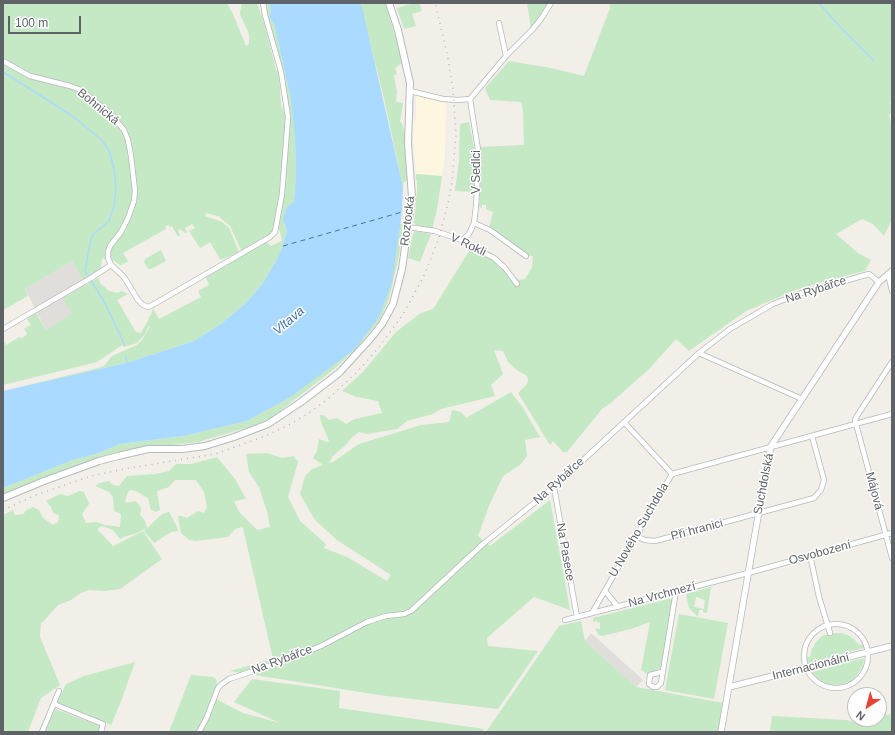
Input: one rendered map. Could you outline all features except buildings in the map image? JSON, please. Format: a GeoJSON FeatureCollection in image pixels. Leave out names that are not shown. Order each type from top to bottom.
{"type":"FeatureCollection","features":[{"type":"Feature","properties":{"kind":"main road","name":"Roztocká"},"geometry":{"type":"LineString","coordinates":[[3,498],[44,481],[118,456],[148,449],[186,449],[205,446],[268,424],[301,402],[339,373],[371,338],[388,314],[393,304],[400,276],[412,197],[408,144],[410,91],[398,30],[389,3]]}},
{"type":"Feature","properties":{"kind":"street"},"geometry":{"type":"LineString","coordinates":[[3,329],[90,279],[111,265],[124,277],[138,300],[143,305],[149,307],[270,237],[275,232],[282,194],[288,117],[282,72],[265,15],[263,3]]}},
{"type":"Feature","properties":{"kind":"street"},"geometry":{"type":"LineString","coordinates":[[410,91],[443,99],[470,99],[506,56],[532,30],[551,3]]}},
{"type":"Feature","properties":{"kind":"street"},"geometry":{"type":"LineString","coordinates":[[499,23],[506,56]]}},
{"type":"Feature","properties":{"kind":"street","name":"Bohnická"},"geometry":{"type":"LineString","coordinates":[[3,61],[30,76],[81,90],[110,113],[124,130],[128,140],[131,156],[135,191],[134,201],[128,218],[108,252],[108,258],[111,265]]}},
{"type":"Feature","properties":{"kind":"street","name":"V Sedlci"},"geometry":{"type":"LineString","coordinates":[[462,240],[469,234],[474,223],[479,156],[470,99]]}},
{"type":"Feature","properties":{"kind":"street"},"geometry":{"type":"LineString","coordinates":[[474,223],[490,230],[526,256]]}},
{"type":"Feature","properties":{"kind":"street","name":"V Rokli"},"geometry":{"type":"LineString","coordinates":[[408,227],[436,231],[462,240],[494,258],[505,268],[517,284]]}},
{"type":"Feature","properties":{"kind":"street"},"geometry":{"type":"LineString","coordinates":[[890,273],[892,291]]}},
{"type":"Feature","properties":{"kind":"street","name":"Suchdolská"},"geometry":{"type":"LineString","coordinates":[[721,732],[771,446],[879,282],[890,273]]}},
{"type":"Feature","properties":{"kind":"street","name":"Na Rybářce"},"geometry":{"type":"LineString","coordinates":[[199,732],[207,717],[218,688],[229,679],[321,646],[367,622],[386,616],[404,614],[411,611],[483,544],[554,487],[699,353],[730,329],[773,304],[799,294],[869,274],[879,282]]}},
{"type":"Feature","properties":{"kind":"street"},"geometry":{"type":"LineString","coordinates":[[699,353],[802,399]]}},
{"type":"Feature","properties":{"kind":"street"},"geometry":{"type":"LineString","coordinates":[[856,424],[855,420],[857,416],[892,362]]}},
{"type":"Feature","properties":{"kind":"street","name":"U Nového Suchdola"},"geometry":{"type":"LineString","coordinates":[[592,613],[672,474],[892,414]]}},
{"type":"Feature","properties":{"kind":"street"},"geometry":{"type":"LineString","coordinates":[[624,422],[672,474]]}},
{"type":"Feature","properties":{"kind":"street","name":"Májová"},"geometry":{"type":"LineString","coordinates":[[856,424],[892,558]]}},
{"type":"Feature","properties":{"kind":"street","name":"Při hranici"},"geometry":{"type":"LineString","coordinates":[[636,536],[645,540],[655,541],[814,498],[818,495],[824,480],[812,436]]}},
{"type":"Feature","properties":{"kind":"street","name":"Na Pasece"},"geometry":{"type":"LineString","coordinates":[[554,487],[577,617]]}},
{"type":"Feature","properties":{"kind":"street","name":"Osvobození"},"geometry":{"type":"LineString","coordinates":[[748,573],[892,533]]}},
{"type":"Feature","properties":{"kind":"street"},"geometry":{"type":"LineString","coordinates":[[810,555],[819,597],[830,633]]}},
{"type":"Feature","properties":{"kind":"street","name":"Na Vrchmezí"},"geometry":{"type":"LineString","coordinates":[[565,620],[748,573]]}},
{"type":"Feature","properties":{"kind":"street","name":"U Nového Suchdola"},"geometry":{"type":"LineString","coordinates":[[605,591],[618,607]]}},
{"type":"Feature","properties":{"kind":"street"},"geometry":{"type":"LineString","coordinates":[[662,672],[676,591]]}},
{"type":"Feature","properties":{"kind":"street"},"geometry":{"type":"LineString","coordinates":[[841,624],[856,631],[863,639],[868,652],[867,665],[864,673],[856,682],[845,688],[833,689],[822,685],[812,678],[806,668],[804,655],[807,642],[815,632],[827,625],[841,624]]}},
{"type":"Feature","properties":{"kind":"street","name":"Internacionální"},"geometry":{"type":"LineString","coordinates":[[729,687],[892,646]]}},
{"type":"Feature","properties":{"kind":"street"},"geometry":{"type":"LineString","coordinates":[[42,732],[59,691]]}},
{"type":"Feature","properties":{"kind":"street"},"geometry":{"type":"LineString","coordinates":[[54,704],[103,724],[101,732]]}},
{"type":"Feature","properties":{"kind":"shaded area"},"geometry":{"type":"Polygon","coordinates":[[[417,96],[446,103],[445,156],[442,176],[416,174],[412,121],[416,120],[417,96]]]}},
{"type":"Feature","properties":{"kind":"shaded area"},"geometry":{"type":"Polygon","coordinates":[[[72,261],[86,285],[64,298],[73,314],[46,330],[25,289],[72,261]]]}},
{"type":"Feature","properties":{"kind":"shaded area"},"geometry":{"type":"Polygon","coordinates":[[[591,633],[643,680],[636,687],[585,641],[591,633]]]}},
{"type":"Feature","properties":{"kind":"green space"},"geometry":{"type":"Polygon","coordinates":[[[3,3],[227,3],[246,46],[249,44],[249,34],[240,14],[242,3],[257,3],[265,26],[276,70],[279,72],[281,106],[285,113],[286,121],[283,174],[276,223],[270,235],[241,250],[230,226],[218,216],[206,213],[205,216],[222,222],[229,228],[239,252],[224,259],[220,259],[210,242],[200,248],[189,231],[195,228],[192,224],[185,228],[187,232],[185,233],[180,229],[178,230],[180,235],[178,237],[172,226],[170,227],[168,225],[165,227],[166,229],[123,253],[128,261],[124,264],[122,263],[122,266],[114,261],[102,258],[101,269],[83,280],[72,261],[25,289],[28,296],[3,310],[3,3]]]}},
{"type":"Feature","properties":{"kind":"green space"},"geometry":{"type":"Polygon","coordinates":[[[264,3],[269,3],[271,11],[269,17],[274,23],[291,100],[295,138],[296,174],[294,201],[287,207],[284,224],[287,233],[277,259],[263,283],[246,303],[222,323],[194,341],[126,363],[3,391],[104,366],[112,356],[137,345],[142,340],[150,327],[149,326],[145,334],[137,343],[124,347],[122,345],[97,362],[3,385],[3,340],[6,345],[19,337],[22,338],[26,335],[27,333],[24,329],[31,325],[27,319],[36,313],[46,330],[72,314],[63,298],[98,278],[101,284],[109,291],[118,293],[121,291],[128,294],[117,300],[136,332],[141,333],[151,315],[153,308],[159,319],[201,297],[198,291],[209,285],[206,277],[266,241],[271,246],[282,241],[279,228],[283,196],[287,97],[277,48],[264,3]]]}},
{"type":"Feature","properties":{"kind":"green space"},"geometry":{"type":"Polygon","coordinates":[[[360,3],[385,3],[398,45],[402,63],[395,68],[397,74],[394,75],[397,92],[396,102],[403,103],[400,122],[402,123],[405,134],[408,180],[404,182],[403,187],[384,98],[360,3]]]}},
{"type":"Feature","properties":{"kind":"green space"},"geometry":{"type":"Polygon","coordinates":[[[419,3],[422,11],[412,14],[416,26],[404,29],[397,8],[419,3]]]}},
{"type":"Feature","properties":{"kind":"green space"},"geometry":{"type":"Polygon","coordinates":[[[527,3],[550,3],[531,28],[527,3]]]}},
{"type":"Feature","properties":{"kind":"green space"},"geometry":{"type":"Polygon","coordinates":[[[609,3],[892,3],[892,103],[890,102],[892,111],[889,115],[892,128],[892,219],[884,236],[873,224],[862,219],[836,234],[858,253],[871,260],[865,271],[798,289],[746,311],[689,351],[676,339],[649,369],[602,409],[567,452],[563,452],[553,441],[550,445],[518,393],[527,384],[527,376],[508,362],[503,351],[494,350],[503,374],[491,385],[495,396],[441,409],[433,414],[407,421],[397,429],[367,434],[359,432],[333,456],[329,463],[333,462],[359,444],[421,425],[449,422],[452,410],[461,412],[466,418],[511,392],[523,408],[540,437],[525,440],[527,456],[520,465],[503,476],[489,506],[478,536],[490,546],[550,500],[570,610],[534,597],[487,638],[488,646],[538,651],[498,709],[379,695],[230,671],[273,659],[243,528],[235,529],[228,537],[195,541],[189,540],[181,533],[178,516],[187,518],[198,511],[204,513],[207,507],[204,492],[196,480],[175,480],[169,487],[157,491],[160,510],[156,512],[151,510],[148,498],[136,491],[130,490],[128,492],[125,501],[127,503],[136,501],[141,508],[140,515],[145,521],[147,528],[120,539],[113,530],[102,526],[97,529],[113,546],[143,531],[162,559],[120,589],[104,591],[88,590],[79,594],[71,600],[58,605],[42,623],[41,622],[40,637],[60,685],[41,698],[28,732],[3,732],[3,515],[13,510],[15,515],[24,514],[25,511],[33,507],[39,510],[43,518],[53,525],[58,522],[59,515],[53,513],[51,507],[46,501],[60,494],[68,496],[80,491],[84,492],[89,504],[82,514],[86,523],[97,522],[105,525],[120,527],[121,514],[114,511],[113,497],[109,492],[95,486],[109,481],[113,485],[119,486],[127,476],[156,474],[169,471],[176,464],[191,464],[217,457],[235,479],[246,499],[234,501],[239,512],[257,530],[270,527],[268,515],[259,487],[249,472],[246,454],[266,453],[282,458],[294,456],[298,462],[288,497],[300,521],[326,544],[324,548],[347,557],[387,581],[391,575],[337,540],[315,520],[300,494],[305,476],[312,469],[323,465],[313,458],[317,451],[319,439],[327,442],[329,441],[321,422],[320,415],[323,415],[329,420],[337,418],[346,424],[355,419],[382,413],[378,401],[357,397],[342,391],[363,372],[396,332],[421,313],[433,309],[471,248],[497,262],[505,271],[520,280],[525,279],[532,267],[533,256],[527,255],[489,228],[493,212],[486,209],[486,205],[482,205],[482,208],[479,207],[482,155],[480,147],[524,145],[523,111],[521,102],[490,100],[485,88],[509,61],[551,68],[584,76],[610,8],[609,3]]]}},
{"type":"Feature","properties":{"kind":"green space"},"geometry":{"type":"Polygon","coordinates":[[[469,122],[475,153],[475,192],[455,191],[459,161],[460,124],[469,122]]]}},
{"type":"Feature","properties":{"kind":"green space"},"geometry":{"type":"Polygon","coordinates":[[[416,174],[442,176],[433,229],[416,225],[414,223],[417,191],[416,174]]]}},
{"type":"Feature","properties":{"kind":"green space"},"geometry":{"type":"Polygon","coordinates":[[[403,223],[399,256],[389,299],[381,318],[359,346],[333,370],[271,418],[252,426],[198,442],[117,452],[3,494],[3,488],[73,460],[99,453],[120,444],[184,436],[247,421],[289,398],[399,225],[403,223]]]}},
{"type":"Feature","properties":{"kind":"green space"},"geometry":{"type":"Polygon","coordinates":[[[415,231],[431,234],[420,262],[408,258],[415,231]]]}},
{"type":"Feature","properties":{"kind":"green space"},"geometry":{"type":"Polygon","coordinates":[[[161,250],[166,261],[151,269],[148,269],[144,262],[145,259],[161,250]]]}},
{"type":"Feature","properties":{"kind":"green space"},"geometry":{"type":"Polygon","coordinates":[[[169,512],[178,531],[171,532],[154,543],[144,531],[162,514],[169,512]]]}},
{"type":"Feature","properties":{"kind":"green space"},"geometry":{"type":"Polygon","coordinates":[[[711,587],[707,613],[703,612],[703,610],[699,610],[698,617],[689,608],[686,594],[711,587]],[[696,597],[694,607],[704,609],[705,600],[696,597]]]}},
{"type":"Feature","properties":{"kind":"green space"},"geometry":{"type":"Polygon","coordinates":[[[668,599],[673,601],[661,668],[647,674],[641,670],[650,622],[631,629],[602,636],[599,635],[595,629],[600,629],[600,622],[593,622],[593,618],[668,599]]]}},
{"type":"Feature","properties":{"kind":"green space"},"geometry":{"type":"Polygon","coordinates":[[[679,614],[728,623],[714,699],[665,690],[679,614]]]}},
{"type":"Feature","properties":{"kind":"green space"},"geometry":{"type":"Polygon","coordinates":[[[581,621],[585,641],[636,687],[723,703],[718,732],[486,732],[559,626],[581,621]]]}},
{"type":"Feature","properties":{"kind":"green space"},"geometry":{"type":"Polygon","coordinates":[[[834,633],[848,635],[859,645],[863,644],[864,648],[808,663],[806,657],[810,657],[816,642],[822,636],[834,633]]]}},
{"type":"Feature","properties":{"kind":"green space"},"geometry":{"type":"Polygon","coordinates":[[[864,658],[863,666],[858,674],[851,681],[843,684],[834,685],[825,683],[817,678],[812,672],[864,658]]]}},
{"type":"Feature","properties":{"kind":"green space"},"geometry":{"type":"Polygon","coordinates":[[[135,662],[111,725],[57,703],[66,684],[84,676],[135,662]]]}},
{"type":"Feature","properties":{"kind":"green space"},"geometry":{"type":"Polygon","coordinates":[[[191,675],[213,677],[216,679],[218,688],[197,732],[169,732],[191,675]]]}},
{"type":"Feature","properties":{"kind":"green space"},"geometry":{"type":"Polygon","coordinates":[[[252,679],[340,691],[339,708],[484,729],[482,732],[199,732],[214,698],[243,713],[280,723],[234,702],[252,679]]]}},
{"type":"Feature","properties":{"kind":"green space"},"geometry":{"type":"Polygon","coordinates":[[[55,709],[100,726],[98,732],[45,732],[55,709]]]}},
{"type":"Feature","properties":{"kind":"green space"},"geometry":{"type":"Polygon","coordinates":[[[892,714],[892,732],[770,732],[772,716],[846,720],[847,727],[887,727],[887,715],[892,714]]]}},
{"type":"Feature","properties":{"kind":"water","name":"Vltava"},"geometry":{"type":"Polygon","coordinates":[[[269,3],[360,3],[362,7],[403,187],[402,212],[392,282],[379,317],[355,349],[289,398],[247,421],[184,436],[120,444],[99,453],[73,460],[3,488],[3,391],[126,363],[194,341],[222,323],[246,303],[263,283],[277,259],[287,233],[283,218],[287,207],[294,201],[296,174],[295,138],[291,100],[274,23],[269,17],[271,11],[269,3]]]}},
{"type":"Feature","properties":{"kind":"waterway"},"geometry":{"type":"LineString","coordinates":[[819,3],[840,27],[874,61]]}},
{"type":"Feature","properties":{"kind":"waterway"},"geometry":{"type":"LineString","coordinates":[[3,72],[71,115],[102,140],[110,153],[114,169],[116,190],[114,206],[109,221],[94,234],[91,239],[85,271],[89,277]]}},
{"type":"Feature","properties":{"kind":"waterway"},"geometry":{"type":"LineString","coordinates":[[91,280],[106,305],[124,344]]}},
{"type":"Feature","properties":{"kind":"waterway"},"geometry":{"type":"LineString","coordinates":[[126,356],[127,364]]}},
{"type":"Feature","properties":{"kind":"ferry route"},"geometry":{"type":"LineString","coordinates":[[283,246],[402,212]]}},
{"type":"Feature","properties":{"kind":"railway"},"geometry":{"type":"LineString","coordinates":[[3,510],[36,495],[91,476],[215,454],[263,437],[287,426],[309,413],[328,399],[357,372],[380,346],[402,316],[423,278],[439,238],[452,182],[456,134],[453,89],[447,53],[435,3]]}}]}
